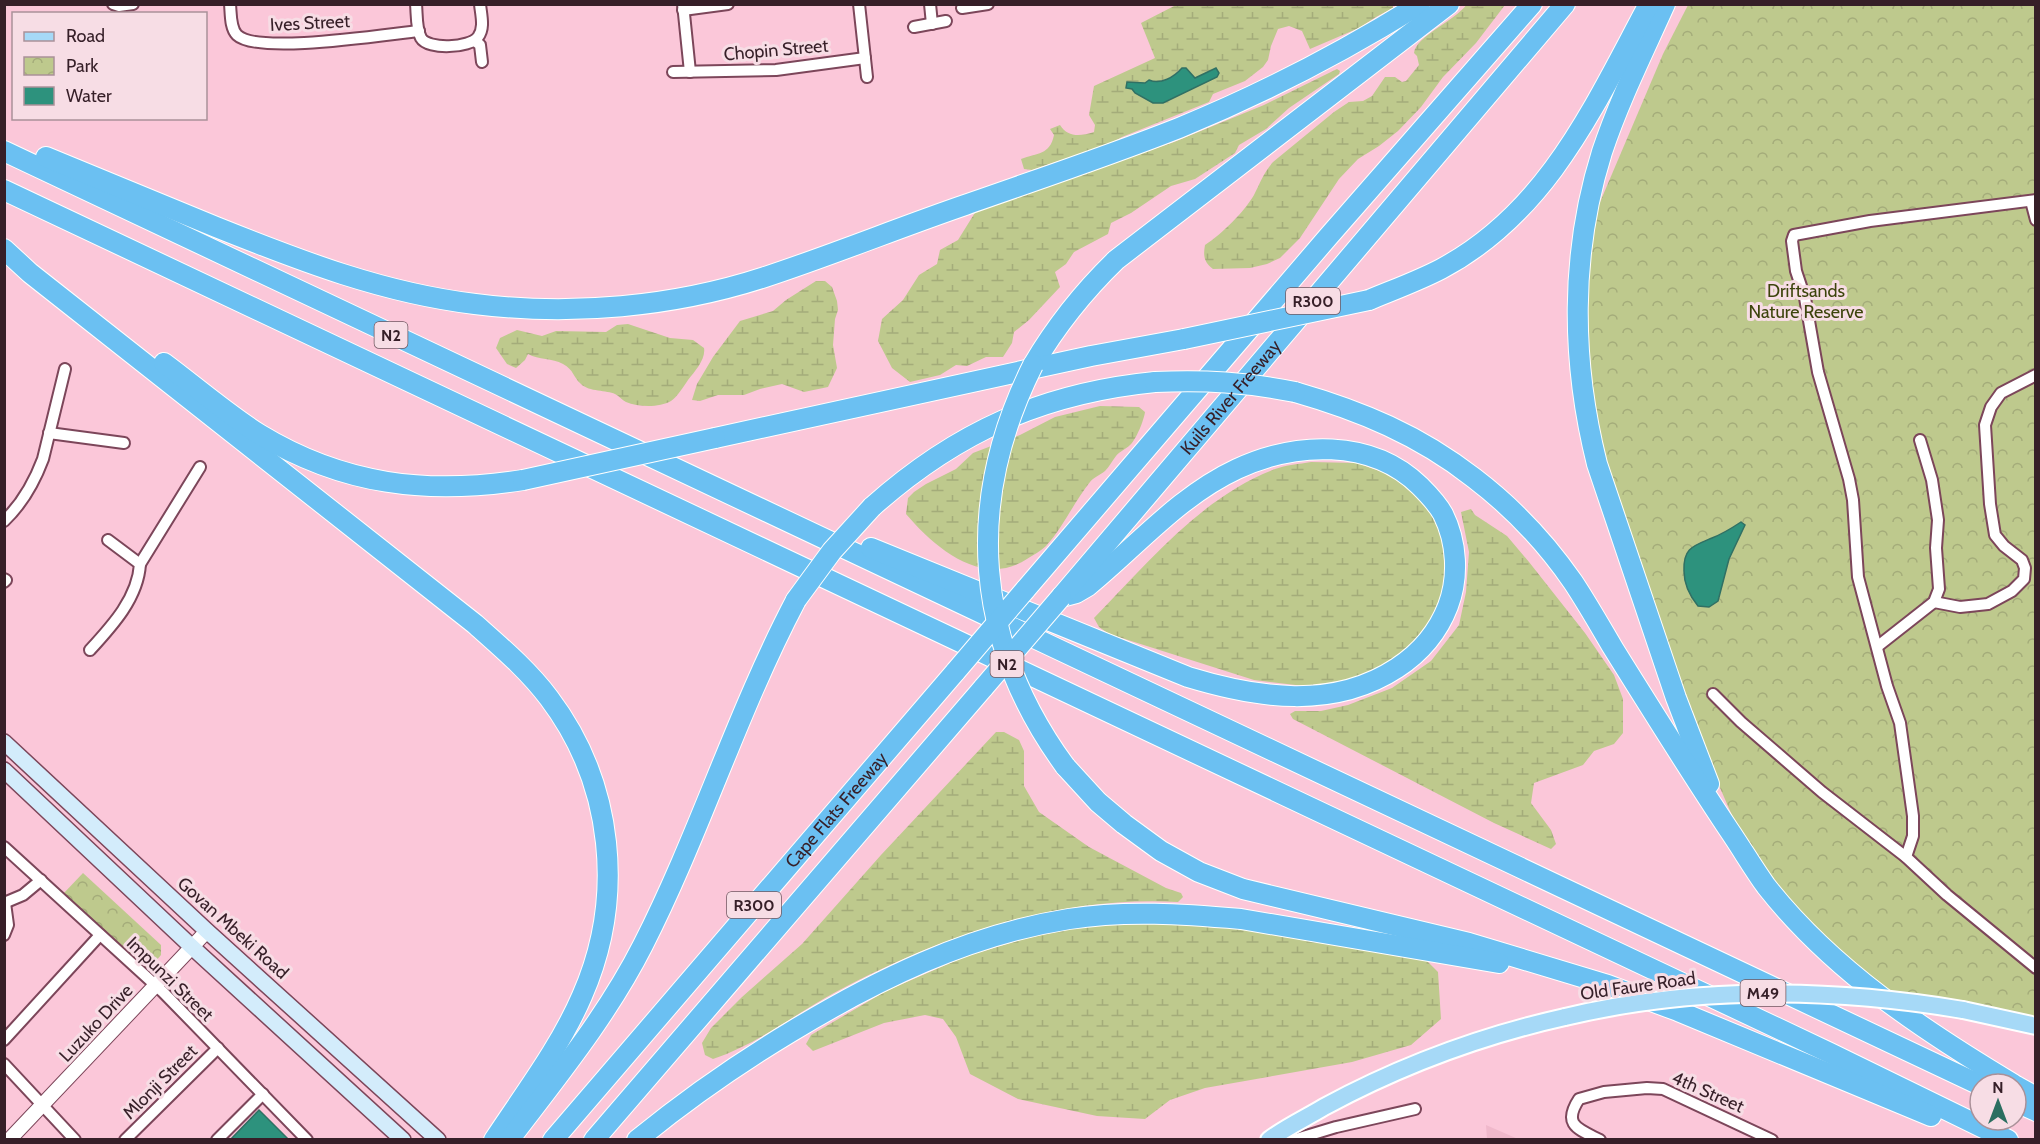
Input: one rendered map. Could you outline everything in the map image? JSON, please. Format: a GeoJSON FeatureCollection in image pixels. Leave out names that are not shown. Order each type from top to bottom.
{"type":"FeatureCollection","features":[{"type":"Feature","properties":{"kind":"highway"},"geometry":{"type":"LineString","coordinates":[[4,140],[281,253],[376,285],[434,298],[501,306],[569,308],[632,304],[697,294],[764,277],[1143,142],[1285,80],[1420,4]]}},
{"type":"Feature","properties":{"kind":"highway"},"geometry":{"type":"LineString","coordinates":[[1449,4],[1116,261],[1092,283],[1049,338],[1032,365],[1012,410],[994,470],[989,501],[987,532],[992,595],[1006,657],[1018,688],[1035,720],[1065,766],[1098,802],[1161,851],[1199,872],[1243,889],[1469,943],[1608,985],[1678,1011],[1952,1124],[2006,1140]]}},
{"type":"Feature","properties":{"kind":"highway","name":"Kuils River Freeway"},"geometry":{"type":"LineString","coordinates":[[1025,590],[1335,228],[1532,4]]}},
{"type":"Feature","properties":{"kind":"highway","name":"Kuils River Freeway"},"geometry":{"type":"LineString","coordinates":[[1060,597],[1565,4]]}},
{"type":"Feature","properties":{"kind":"highway"},"geometry":{"type":"LineString","coordinates":[[4,248],[257,432],[300,456],[346,474],[398,484],[457,487],[523,480],[1091,356],[1370,300],[1442,268],[1481,243],[1506,223],[1536,193],[1572,145],[1649,4]]}},
{"type":"Feature","properties":{"kind":"highway"},"geometry":{"type":"LineString","coordinates":[[1665,4],[1613,123],[1594,179],[1580,257],[1577,297],[1579,366],[1588,427],[1609,504],[1688,733],[1730,831]]}},
{"type":"Feature","properties":{"kind":"highway","name":"N2"},"geometry":{"type":"LineString","coordinates":[[4,151],[1968,1079]]}},
{"type":"Feature","properties":{"kind":"highway","name":"N2"},"geometry":{"type":"LineString","coordinates":[[4,190],[1830,1053],[2006,1140]]}},
{"type":"Feature","properties":{"kind":"highway"},"geometry":{"type":"LineString","coordinates":[[4,248],[30,273],[475,624],[518,662],[536,682],[550,699],[572,734],[583,755],[596,791],[607,846],[608,902],[602,936],[591,975],[572,1017],[545,1063],[494,1140]]}},
{"type":"Feature","properties":{"kind":"highway"},"geometry":{"type":"LineString","coordinates":[[509,1140],[592,1030],[630,972],[667,895],[765,661],[796,600],[832,551],[872,507],[926,462],[980,430],[1039,405],[1095,390],[1155,382],[1220,381],[1262,386],[1341,405],[1377,419],[1428,446],[1473,477],[1530,529],[1573,583],[1703,793],[1766,885],[1812,938],[1905,1015],[1993,1072]]}},
{"type":"Feature","properties":{"kind":"highway"},"geometry":{"type":"LineString","coordinates":[[779,518],[855,542],[1188,677],[1226,688],[1266,695],[1299,697],[1329,695],[1368,685],[1404,663],[1426,642],[1444,617],[1454,586],[1455,556],[1442,513],[1431,497],[1405,473],[1370,456],[1346,450],[1322,448],[1291,451],[1261,460],[1218,479],[1159,522],[1088,586],[1076,593],[1060,597]]}},
{"type":"Feature","properties":{"kind":"highway","name":"Cape Flats Freeway"},"geometry":{"type":"LineString","coordinates":[[553,1140],[1025,590]]}},
{"type":"Feature","properties":{"kind":"highway","name":"Cape Flats Freeway"},"geometry":{"type":"LineString","coordinates":[[594,1140],[1060,597]]}},
{"type":"Feature","properties":{"kind":"highway"},"geometry":{"type":"LineString","coordinates":[[637,1140],[684,1102],[731,1069],[843,1000],[910,967],[949,951],[1027,927],[1060,921],[1119,914],[1213,916],[1564,972]]}},
{"type":"Feature","properties":{"kind":"main road","name":"Govan Mbeki Road"},"geometry":{"type":"LineString","coordinates":[[4,742],[207,931],[438,1140]]}},
{"type":"Feature","properties":{"kind":"main road"},"geometry":{"type":"LineString","coordinates":[[4,770],[403,1140]]}},
{"type":"Feature","properties":{"kind":"main road","name":"Old Faure Road"},"geometry":{"type":"LineString","coordinates":[[1269,1140],[1339,1100],[1405,1068],[1480,1039],[1565,1017],[1662,1000],[1757,993],[1876,997],[1963,1010],[2036,1026]]}},
{"type":"Feature","properties":{"kind":"street"},"geometry":{"type":"LineString","coordinates":[[113,4],[119,6],[133,4]]}},
{"type":"Feature","properties":{"kind":"street","name":"Ives Street"},"geometry":{"type":"LineString","coordinates":[[230,4],[234,31],[246,40],[290,45],[419,31]]}},
{"type":"Feature","properties":{"kind":"street"},"geometry":{"type":"LineString","coordinates":[[416,4],[419,31],[424,42],[435,46],[468,44],[475,41],[482,27],[480,4]]}},
{"type":"Feature","properties":{"kind":"street"},"geometry":{"type":"LineString","coordinates":[[690,72],[683,7],[728,4]]}},
{"type":"Feature","properties":{"kind":"street"},"geometry":{"type":"LineString","coordinates":[[859,4],[867,77]]}},
{"type":"Feature","properties":{"kind":"street"},"geometry":{"type":"LineString","coordinates":[[930,4],[932,24]]}},
{"type":"Feature","properties":{"kind":"street"},"geometry":{"type":"LineString","coordinates":[[962,8],[988,4]]}},
{"type":"Feature","properties":{"kind":"street"},"geometry":{"type":"LineString","coordinates":[[914,27],[946,21]]}},
{"type":"Feature","properties":{"kind":"street"},"geometry":{"type":"LineString","coordinates":[[475,41],[480,45],[482,62]]}},
{"type":"Feature","properties":{"kind":"street","name":"Chopin Street"},"geometry":{"type":"LineString","coordinates":[[673,72],[776,70],[865,58]]}},
{"type":"Feature","properties":{"kind":"street"},"geometry":{"type":"LineString","coordinates":[[1906,857],[1913,836],[1913,816],[1900,723],[1887,686],[1858,577],[1849,479],[1818,372],[1805,298],[1796,271],[1792,241],[1794,235],[1870,221],[2033,200],[2036,220]]}},
{"type":"Feature","properties":{"kind":"street"},"geometry":{"type":"LineString","coordinates":[[4,521],[15,511],[32,487],[43,459],[65,369]]}},
{"type":"Feature","properties":{"kind":"street"},"geometry":{"type":"LineString","coordinates":[[1935,602],[1960,607],[1988,604],[2012,591],[2024,579],[2025,568],[2022,560],[2004,546],[1995,535],[1990,504],[1985,426],[1991,408],[2001,393],[2036,375]]}},
{"type":"Feature","properties":{"kind":"street"},"geometry":{"type":"LineString","coordinates":[[49,433],[124,443]]}},
{"type":"Feature","properties":{"kind":"street"},"geometry":{"type":"LineString","coordinates":[[1878,646],[1935,602],[1939,589],[1936,548],[1938,520],[1932,480],[1920,440]]}},
{"type":"Feature","properties":{"kind":"street"},"geometry":{"type":"LineString","coordinates":[[90,650],[108,631],[132,594],[137,584],[140,564],[200,467]]}},
{"type":"Feature","properties":{"kind":"street"},"geometry":{"type":"LineString","coordinates":[[108,540],[140,564]]}},
{"type":"Feature","properties":{"kind":"street"},"geometry":{"type":"LineString","coordinates":[[1713,694],[1822,792],[1906,857],[1947,895],[2035,966]]}},
{"type":"Feature","properties":{"kind":"street","name":"Impunzi Street"},"geometry":{"type":"LineString","coordinates":[[4,847],[156,986],[308,1140]]}},
{"type":"Feature","properties":{"kind":"street"},"geometry":{"type":"LineString","coordinates":[[4,935],[9,925],[5,903],[23,895],[41,880]]}},
{"type":"Feature","properties":{"kind":"street","name":"Luzuko Drive"},"geometry":{"type":"LineString","coordinates":[[9,1140],[207,931]]}},
{"type":"Feature","properties":{"kind":"street"},"geometry":{"type":"LineString","coordinates":[[4,1040],[100,935]]}},
{"type":"Feature","properties":{"kind":"street","name":"Mlonji Street"},"geometry":{"type":"LineString","coordinates":[[125,1140],[218,1048]]}},
{"type":"Feature","properties":{"kind":"street"},"geometry":{"type":"LineString","coordinates":[[7,1072],[75,1140]]}},
{"type":"Feature","properties":{"kind":"street","name":"4th Street"},"geometry":{"type":"LineString","coordinates":[[1600,1140],[1575,1127],[1572,1122],[1572,1111],[1579,1099],[1604,1092],[1656,1088],[1680,1095],[1772,1140]]}},
{"type":"Feature","properties":{"kind":"street"},"geometry":{"type":"LineString","coordinates":[[217,1140],[263,1094]]}},
{"type":"Feature","properties":{"kind":"street"},"geometry":{"type":"LineString","coordinates":[[1293,1140],[1328,1129],[1415,1109]]}},
{"type":"Feature","properties":{"kind":"shaded area"},"geometry":{"type":"Polygon","coordinates":[[[1486,1125],[1518,1139],[1487,1139],[1486,1125]]]}},
{"type":"Feature","properties":{"kind":"green space"},"geometry":{"type":"Polygon","coordinates":[[[1467,4],[1505,5],[1476,43],[1443,77],[1421,107],[1398,131],[1358,159],[1339,179],[1300,238],[1280,258],[1267,264],[1250,268],[1213,269],[1205,258],[1205,245],[1225,229],[1245,208],[1273,162],[1349,102],[1363,101],[1372,96],[1385,77],[1395,77],[1402,82],[1406,81],[1419,65],[1414,53],[1416,47],[1467,4]]]}},
{"type":"Feature","properties":{"kind":"green space"},"geometry":{"type":"Polygon","coordinates":[[[1176,5],[1393,5],[1393,8],[1359,28],[1310,49],[1302,31],[1289,26],[1278,29],[1268,60],[1263,67],[1245,81],[1213,94],[1209,102],[1109,144],[1032,170],[1024,169],[1021,159],[1046,150],[1052,142],[1054,135],[1050,129],[1060,125],[1067,132],[1075,135],[1094,132],[1095,125],[1089,115],[1094,86],[1155,58],[1141,23],[1176,5]],[[1216,68],[1195,78],[1179,70],[1173,76],[1161,81],[1127,82],[1138,94],[1163,103],[1208,81],[1216,68]]]}},
{"type":"Feature","properties":{"kind":"green space","name":"Driftsands Nature Reserve"},"geometry":{"type":"Polygon","coordinates":[[[1688,5],[2035,5],[2035,1028],[1917,1011],[1820,943],[1756,870],[1699,740],[1644,585],[1590,410],[1575,261],[1663,54],[1688,5]]]}},
{"type":"Feature","properties":{"kind":"green space"},"geometry":{"type":"Polygon","coordinates":[[[1337,69],[1340,71],[1339,74],[1289,108],[1266,129],[1239,145],[1235,153],[1195,179],[1171,186],[1131,213],[1111,223],[1108,234],[1074,252],[1066,264],[1055,272],[1060,287],[1029,320],[1014,332],[1012,343],[1003,357],[986,357],[967,366],[956,365],[940,375],[910,382],[892,368],[878,341],[882,319],[903,300],[919,275],[937,264],[940,250],[958,240],[976,211],[1174,142],[1264,105],[1337,69]]]}},
{"type":"Feature","properties":{"kind":"green space"},"geometry":{"type":"Polygon","coordinates":[[[816,281],[825,281],[832,287],[837,301],[838,310],[833,345],[837,368],[828,387],[804,392],[782,384],[744,395],[718,395],[700,401],[692,400],[697,384],[713,357],[740,321],[773,311],[816,281]]]}},
{"type":"Feature","properties":{"kind":"green space"},"geometry":{"type":"Polygon","coordinates":[[[628,324],[670,338],[693,340],[704,348],[699,365],[671,401],[655,406],[631,404],[615,394],[584,387],[569,369],[559,362],[528,354],[516,368],[507,364],[496,348],[500,338],[517,330],[542,336],[556,331],[606,332],[617,325],[628,324]]]}},
{"type":"Feature","properties":{"kind":"green space"},"geometry":{"type":"Polygon","coordinates":[[[1100,406],[1139,407],[1145,412],[1137,434],[1105,471],[1090,482],[1046,546],[1027,559],[1010,567],[993,569],[960,560],[945,551],[906,514],[908,498],[914,492],[956,469],[973,453],[1020,435],[1055,417],[1100,406]]]}},
{"type":"Feature","properties":{"kind":"green space"},"geometry":{"type":"Polygon","coordinates":[[[1311,462],[1357,463],[1388,474],[1406,484],[1435,517],[1445,549],[1446,575],[1442,598],[1434,620],[1418,641],[1377,671],[1344,682],[1304,686],[1254,680],[1109,634],[1099,627],[1094,618],[1155,554],[1199,514],[1248,481],[1279,468],[1311,462]]]}},
{"type":"Feature","properties":{"kind":"green space"},"geometry":{"type":"Polygon","coordinates":[[[1471,509],[1475,515],[1507,536],[1529,562],[1585,633],[1614,675],[1623,699],[1623,733],[1614,744],[1594,751],[1583,765],[1534,783],[1531,803],[1551,830],[1556,844],[1551,849],[1494,823],[1293,719],[1290,714],[1295,711],[1321,711],[1348,705],[1392,688],[1431,661],[1459,625],[1466,592],[1469,552],[1461,512],[1471,509]]]}},
{"type":"Feature","properties":{"kind":"green space"},"geometry":{"type":"Polygon","coordinates":[[[996,732],[1004,732],[1019,740],[1024,751],[1024,786],[1039,812],[1089,847],[1166,888],[1181,893],[1183,897],[1178,902],[1132,902],[1086,906],[995,925],[908,957],[866,977],[729,1053],[713,1059],[705,1055],[702,1043],[711,1028],[802,944],[881,855],[996,732]]]}},
{"type":"Feature","properties":{"kind":"green space"},"geometry":{"type":"Polygon","coordinates":[[[83,873],[161,945],[161,955],[150,968],[144,970],[63,894],[83,873]]]}},
{"type":"Feature","properties":{"kind":"green space"},"geometry":{"type":"Polygon","coordinates":[[[1159,921],[1228,927],[1427,961],[1438,972],[1441,1019],[1411,1045],[1352,1062],[1205,1088],[1170,1100],[1145,1119],[1097,1116],[1018,1099],[970,1074],[956,1037],[943,1019],[925,1015],[884,1023],[813,1051],[806,1044],[811,1035],[886,991],[964,957],[1023,939],[1098,923],[1159,921]]]}},
{"type":"Feature","properties":{"kind":"water"},"geometry":{"type":"Polygon","coordinates":[[[1182,68],[1186,68],[1195,78],[1216,68],[1219,73],[1217,77],[1163,103],[1153,103],[1132,89],[1126,88],[1127,82],[1145,83],[1149,80],[1158,82],[1167,79],[1182,68]]]}},
{"type":"Feature","properties":{"kind":"water"},"geometry":{"type":"Polygon","coordinates":[[[1741,522],[1745,525],[1729,559],[1718,601],[1709,607],[1698,606],[1685,580],[1684,563],[1687,553],[1695,546],[1741,522]]]}},
{"type":"Feature","properties":{"kind":"water"},"geometry":{"type":"Polygon","coordinates":[[[259,1110],[288,1139],[231,1139],[259,1110]]]}}]}
